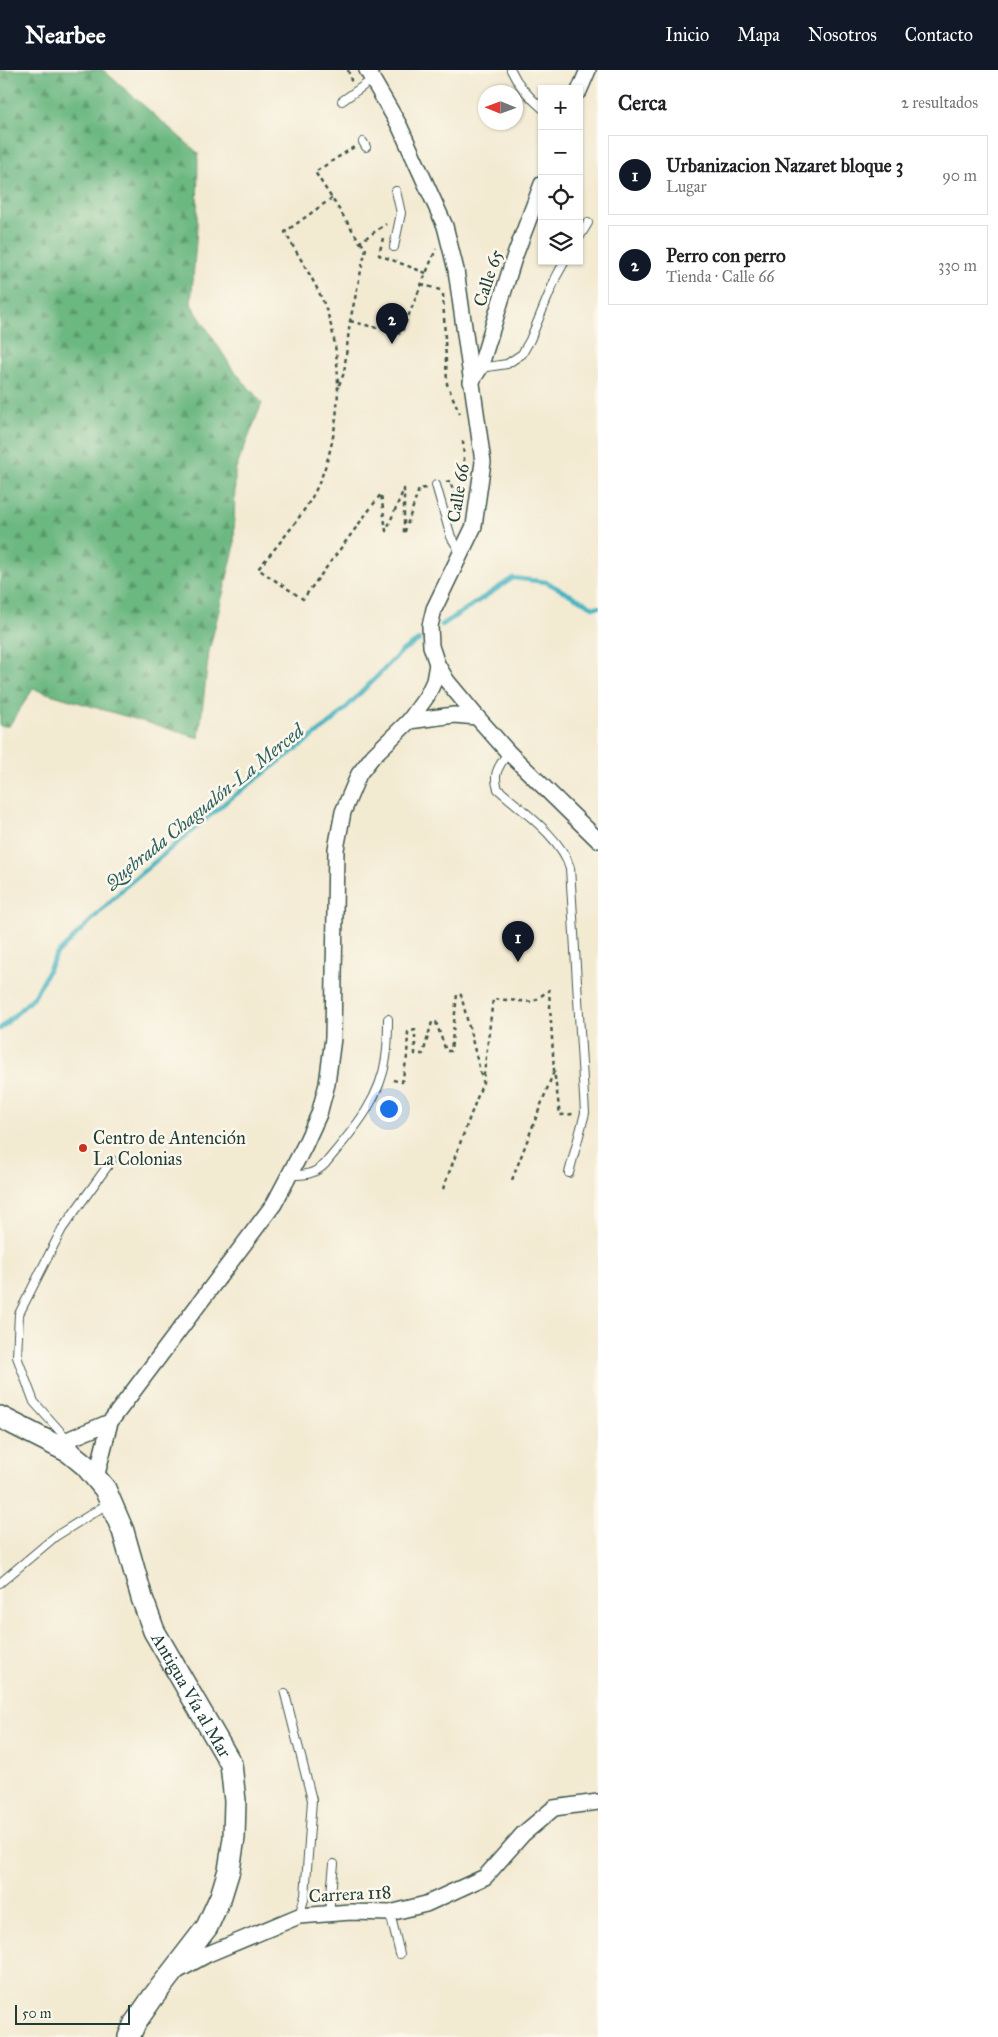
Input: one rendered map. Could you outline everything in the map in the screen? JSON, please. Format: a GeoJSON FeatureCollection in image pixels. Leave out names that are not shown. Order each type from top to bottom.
{"type":"FeatureCollection","features":[{"type":"Feature","properties":{"kind":"main road","name":"Antigua Vía al Mar"},"geometry":{"type":"LineString","coordinates":[[0,1417],[61,1442],[69,1452],[86,1466],[105,1489],[123,1531],[142,1598],[154,1631],[231,1764],[235,1801],[234,1829],[229,1870],[221,1896],[207,1926],[135,2023],[129,2037]]}},
{"type":"Feature","properties":{"kind":"street"},"geometry":{"type":"LineString","coordinates":[[582,85],[588,70]]}},
{"type":"Feature","properties":{"kind":"street","name":"Calle 66"},"geometry":{"type":"LineString","coordinates":[[370,75],[399,125],[445,226],[456,270],[483,462],[474,526],[434,609],[430,626],[431,646],[437,664],[447,681],[477,718],[508,752],[598,840]]}},
{"type":"Feature","properties":{"kind":"street","name":"Calle 65"},"geometry":{"type":"LineString","coordinates":[[471,382],[480,368],[514,258],[538,195]]}},
{"type":"Feature","properties":{"kind":"street"},"geometry":{"type":"LineString","coordinates":[[96,1478],[110,1422],[274,1204],[319,1114],[327,1084],[333,1038],[336,849],[343,812],[359,774],[373,756],[409,721],[427,696],[434,681],[437,664]]}},
{"type":"Feature","properties":{"kind":"street"},"geometry":{"type":"LineString","coordinates":[[409,721],[454,715],[477,718]]}},
{"type":"Feature","properties":{"kind":"street"},"geometry":{"type":"LineString","coordinates":[[61,1442],[110,1422]]}},
{"type":"Feature","properties":{"kind":"street","name":"Carrera 118"},"geometry":{"type":"LineString","coordinates":[[171,1974],[208,1954],[299,1916],[329,1913],[390,1913],[426,1904],[485,1877],[523,1834],[554,1808],[598,1802]]}},
{"type":"Feature","properties":{"kind":"lane"},"geometry":{"type":"LineString","coordinates":[[511,70],[516,81],[538,105]]}},
{"type":"Feature","properties":{"kind":"lane"},"geometry":{"type":"LineString","coordinates":[[342,101],[370,75]]}},
{"type":"Feature","properties":{"kind":"lane"},"geometry":{"type":"LineString","coordinates":[[394,247],[401,213],[396,191]]}},
{"type":"Feature","properties":{"kind":"lane"},"geometry":{"type":"LineString","coordinates":[[583,231],[588,223]]}},
{"type":"Feature","properties":{"kind":"lane"},"geometry":{"type":"LineString","coordinates":[[480,368],[507,364],[522,354],[530,340],[556,277],[564,265]]}},
{"type":"Feature","properties":{"kind":"lane"},"geometry":{"type":"LineString","coordinates":[[436,485],[451,537],[461,552]]}},
{"type":"Feature","properties":{"kind":"lane"},"geometry":{"type":"LineString","coordinates":[[508,752],[496,772],[495,779],[498,789],[556,842],[566,856],[570,868],[585,1113],[569,1173]]}},
{"type":"Feature","properties":{"kind":"lane"},"geometry":{"type":"LineString","coordinates":[[290,1175],[309,1175],[325,1164],[366,1113],[375,1098],[382,1077],[386,1058],[388,1019]]}},
{"type":"Feature","properties":{"kind":"lane"},"geometry":{"type":"LineString","coordinates":[[61,1442],[34,1402],[17,1357],[19,1314],[62,1229],[112,1160]]}},
{"type":"Feature","properties":{"kind":"lane"},"geometry":{"type":"LineString","coordinates":[[0,1583],[56,1536],[111,1501]]}},
{"type":"Feature","properties":{"kind":"lane"},"geometry":{"type":"LineString","coordinates":[[285,1694],[312,1800],[304,1896],[299,1916]]}},
{"type":"Feature","properties":{"kind":"lane"},"geometry":{"type":"LineString","coordinates":[[329,1913],[334,1864]]}},
{"type":"Feature","properties":{"kind":"lane"},"geometry":{"type":"LineString","coordinates":[[390,1913],[400,1954]]}},
{"type":"Feature","properties":{"kind":"path"},"geometry":{"type":"LineString","coordinates":[[338,387],[344,373],[350,321],[366,248],[360,242],[315,172],[364,144]]}},
{"type":"Feature","properties":{"kind":"path"},"geometry":{"type":"LineString","coordinates":[[332,198],[285,232],[322,299],[338,365],[338,387],[332,438],[323,472],[312,497],[297,521],[258,569],[303,599],[381,494],[386,531],[404,489],[404,534],[419,489],[450,481],[461,515]]}},
{"type":"Feature","properties":{"kind":"path"},"geometry":{"type":"LineString","coordinates":[[360,242],[386,224]]}},
{"type":"Feature","properties":{"kind":"path"},"geometry":{"type":"LineString","coordinates":[[350,321],[401,334],[436,247]]}},
{"type":"Feature","properties":{"kind":"path"},"geometry":{"type":"LineString","coordinates":[[442,282],[447,384],[463,420]]}},
{"type":"Feature","properties":{"kind":"path"},"geometry":{"type":"LineString","coordinates":[[421,284],[443,291]]}},
{"type":"Feature","properties":{"kind":"path"},"geometry":{"type":"LineString","coordinates":[[463,439],[465,476]]}},
{"type":"Feature","properties":{"kind":"path"},"geometry":{"type":"LineString","coordinates":[[443,1189],[483,1082],[493,999],[533,1002],[549,990],[554,1070],[560,1115],[585,1113]]}},
{"type":"Feature","properties":{"kind":"path"},"geometry":{"type":"LineString","coordinates":[[382,1077],[402,1082],[407,1057],[408,1032],[415,1030],[415,1054],[423,1054],[432,1022],[436,1022],[446,1051],[451,1051],[457,994],[462,994],[483,1082]]}},
{"type":"Feature","properties":{"kind":"path"},"geometry":{"type":"LineString","coordinates":[[512,1180],[554,1070]]}},
{"type":"Feature","properties":{"kind":"green space"},"geometry":{"type":"Polygon","coordinates":[[[0,70],[103,70],[198,153],[197,228],[191,304],[232,368],[262,403],[235,471],[234,549],[209,651],[199,738],[33,689],[9,726],[0,726],[0,70]]]}},
{"type":"Feature","properties":{"kind":"waterway","name":"Quebrada Chagualón-La Merced"},"geometry":{"type":"LineString","coordinates":[[442,625],[513,578],[546,582],[593,607],[598,607]]}},
{"type":"Feature","properties":{"kind":"waterway","name":"Quebrada Chagualón-La Merced"},"geometry":{"type":"LineString","coordinates":[[0,1029],[35,996],[56,955],[126,886],[226,802],[332,722],[403,650],[419,640]]}},
{"type":"Feature","properties":{"kind":"place","name":"Perro con perro"},"geometry":{"type":"Point","coordinates":[392,344]}},
{"type":"Feature","properties":{"kind":"place","name":"Urbanizacion Nazaret bloque 3"},"geometry":{"type":"Point","coordinates":[518,962]}},
{"type":"Feature","properties":{"kind":"place","name":"Centro de Antención La Colonias"},"geometry":{"type":"Point","coordinates":[83,1148]}}]}
